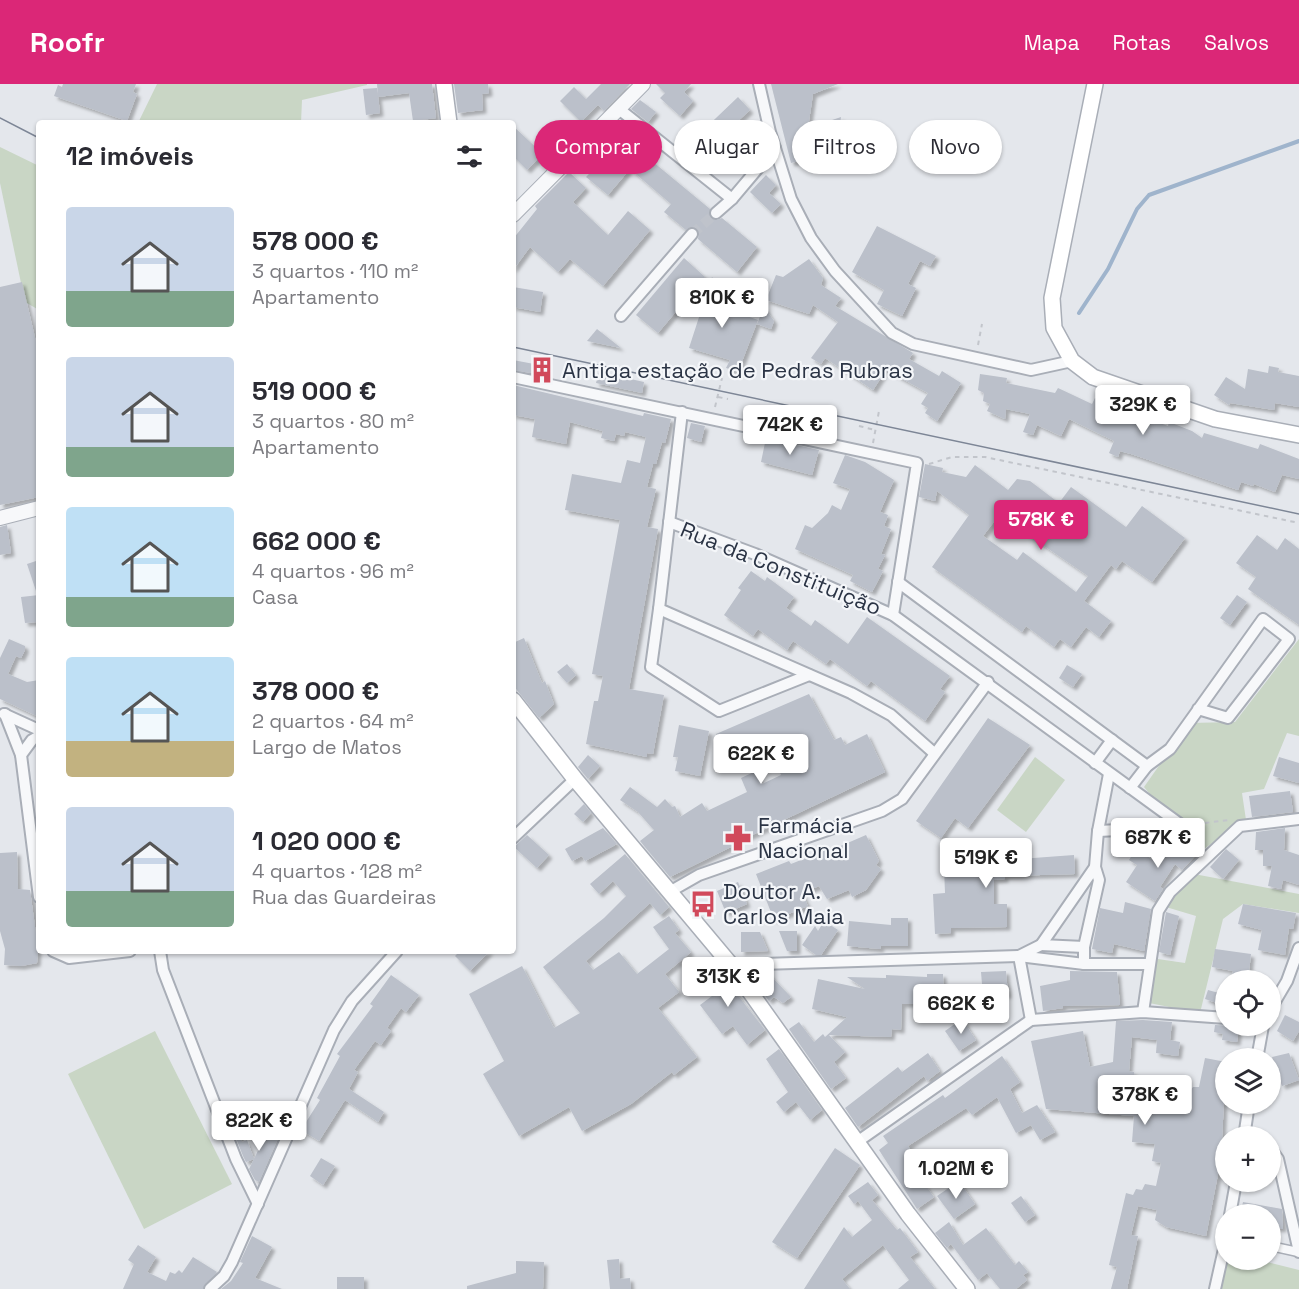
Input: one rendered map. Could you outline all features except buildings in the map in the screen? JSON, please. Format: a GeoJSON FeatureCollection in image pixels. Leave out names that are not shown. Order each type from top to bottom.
{"type":"FeatureCollection","features":[{"type":"Feature","properties":{"kind":"main road"},"geometry":{"type":"LineString","coordinates":[[444,84],[449,120]]}},
{"type":"Feature","properties":{"kind":"main road"},"geometry":{"type":"LineString","coordinates":[[1095,84],[1052,298],[1054,328],[1072,362],[1109,384],[1204,416],[1250,428],[1299,435]]}},
{"type":"Feature","properties":{"kind":"main road"},"geometry":{"type":"LineString","coordinates":[[516,704],[575,779],[731,965],[857,1142],[967,1289]]}},
{"type":"Feature","properties":{"kind":"street"},"geometry":{"type":"LineString","coordinates":[[516,212],[643,84]]}},
{"type":"Feature","properties":{"kind":"street"},"geometry":{"type":"LineString","coordinates":[[759,84],[768,120]]}},
{"type":"Feature","properties":{"kind":"street"},"geometry":{"type":"LineString","coordinates":[[619,110],[732,199]]}},
{"type":"Feature","properties":{"kind":"street"},"geometry":{"type":"LineString","coordinates":[[780,164],[791,199],[811,238],[835,271],[892,333],[913,344],[1031,370],[1072,362]]}},
{"type":"Feature","properties":{"kind":"street"},"geometry":{"type":"LineString","coordinates":[[716,213],[732,199],[753,174]]}},
{"type":"Feature","properties":{"kind":"street"},"geometry":{"type":"LineString","coordinates":[[621,316],[692,234]]}},
{"type":"Feature","properties":{"kind":"street"},"geometry":{"type":"LineString","coordinates":[[516,378],[917,463],[893,615]]}},
{"type":"Feature","properties":{"kind":"street"},"geometry":{"type":"LineString","coordinates":[[682,412],[651,667],[719,711],[809,675]]}},
{"type":"Feature","properties":{"kind":"street"},"geometry":{"type":"LineString","coordinates":[[0,518],[36,509]]}},
{"type":"Feature","properties":{"kind":"street","name":"Rua da Constituição"},"geometry":{"type":"LineString","coordinates":[[669,522],[755,554],[893,615],[988,682],[1109,774],[1184,826]]}},
{"type":"Feature","properties":{"kind":"street"},"geometry":{"type":"LineString","coordinates":[[898,582],[1147,766]]}},
{"type":"Feature","properties":{"kind":"street"},"geometry":{"type":"LineString","coordinates":[[658,609],[850,693],[891,716],[934,753]]}},
{"type":"Feature","properties":{"kind":"street"},"geometry":{"type":"LineString","coordinates":[[1130,788],[1147,766],[1170,749],[1198,709],[1263,619],[1289,639],[1228,718],[1198,709]]}},
{"type":"Feature","properties":{"kind":"street"},"geometry":{"type":"LineString","coordinates":[[671,891],[699,875],[882,812],[902,799],[988,682]]}},
{"type":"Feature","properties":{"kind":"street"},"geometry":{"type":"LineString","coordinates":[[2,713],[36,729]]}},
{"type":"Feature","properties":{"kind":"street"},"geometry":{"type":"LineString","coordinates":[[2,713],[21,755],[36,873]]}},
{"type":"Feature","properties":{"kind":"street"},"geometry":{"type":"LineString","coordinates":[[21,755],[36,738]]}},
{"type":"Feature","properties":{"kind":"street"},"geometry":{"type":"LineString","coordinates":[[1095,763],[1112,740]]}},
{"type":"Feature","properties":{"kind":"street"},"geometry":{"type":"LineString","coordinates":[[1084,964],[1084,947],[1099,880],[1095,867],[1098,831],[1109,774]]}},
{"type":"Feature","properties":{"kind":"street"},"geometry":{"type":"LineString","coordinates":[[516,835],[575,779]]}},
{"type":"Feature","properties":{"kind":"street"},"geometry":{"type":"LineString","coordinates":[[1143,1012],[1148,964],[1158,911],[1163,901],[1186,875],[1240,826],[1299,819]]}},
{"type":"Feature","properties":{"kind":"street"},"geometry":{"type":"LineString","coordinates":[[1098,831],[1184,826]]}},
{"type":"Feature","properties":{"kind":"street"},"geometry":{"type":"LineString","coordinates":[[1019,956],[1041,945],[1095,867]]}},
{"type":"Feature","properties":{"kind":"street"},"geometry":{"type":"LineString","coordinates":[[1041,945],[1084,947]]}},
{"type":"Feature","properties":{"kind":"street"},"geometry":{"type":"LineString","coordinates":[[1281,991],[1299,948]]}},
{"type":"Feature","properties":{"kind":"street"},"geometry":{"type":"LineString","coordinates":[[60,954],[69,958],[104,954]]}},
{"type":"Feature","properties":{"kind":"street"},"geometry":{"type":"LineString","coordinates":[[160,954],[163,970],[236,1159],[258,1204]]}},
{"type":"Feature","properties":{"kind":"street"},"geometry":{"type":"LineString","coordinates":[[210,1289],[224,1276],[232,1262],[333,1030],[352,1001],[394,954]]}},
{"type":"Feature","properties":{"kind":"street"},"geometry":{"type":"LineString","coordinates":[[731,965],[1019,956],[1084,964],[1148,964]]}},
{"type":"Feature","properties":{"kind":"street"},"geometry":{"type":"LineString","coordinates":[[1019,956],[1031,1020]]}},
{"type":"Feature","properties":{"kind":"street"},"geometry":{"type":"LineString","coordinates":[[857,1142],[1031,1020],[1143,1012],[1215,1017]]}},
{"type":"Feature","properties":{"kind":"street"},"geometry":{"type":"LineString","coordinates":[[1281,1172],[1299,1252],[1281,1248]]}},
{"type":"Feature","properties":{"kind":"street"},"geometry":{"type":"LineString","coordinates":[[1215,1289],[1219,1270]]}},
{"type":"Feature","properties":{"kind":"path"},"geometry":{"type":"LineString","coordinates":[[978,345],[982,324]]}},
{"type":"Feature","properties":{"kind":"path"},"geometry":{"type":"LineString","coordinates":[[713,418],[722,378]]}},
{"type":"Feature","properties":{"kind":"path"},"geometry":{"type":"LineString","coordinates":[[718,397],[728,399]]}},
{"type":"Feature","properties":{"kind":"path"},"geometry":{"type":"LineString","coordinates":[[871,452],[879,411]]}},
{"type":"Feature","properties":{"kind":"path"},"geometry":{"type":"LineString","coordinates":[[859,426],[875,430]]}},
{"type":"Feature","properties":{"kind":"path"},"geometry":{"type":"LineString","coordinates":[[917,463],[930,464],[951,457],[986,457],[1299,523]]}},
{"type":"Feature","properties":{"kind":"path"},"geometry":{"type":"LineString","coordinates":[[1184,826],[1221,819],[1240,826]]}},
{"type":"Feature","properties":{"kind":"green space"},"geometry":{"type":"Polygon","coordinates":[[[157,84],[367,84],[302,100],[301,120],[139,120],[157,84]]]}},
{"type":"Feature","properties":{"kind":"green space"},"geometry":{"type":"Polygon","coordinates":[[[0,147],[36,165],[36,308],[25,302],[0,183],[0,147]]]}},
{"type":"Feature","properties":{"kind":"green space"},"geometry":{"type":"Polygon","coordinates":[[[1299,639],[1299,736],[1287,733],[1264,789],[1242,793],[1246,820],[1198,853],[1144,787],[1189,723],[1235,722],[1299,639]]]}},
{"type":"Feature","properties":{"kind":"green space"},"geometry":{"type":"Polygon","coordinates":[[[1035,757],[1065,780],[1026,832],[997,810],[1035,757]]]}},
{"type":"Feature","properties":{"kind":"green space"},"geometry":{"type":"Polygon","coordinates":[[[1194,874],[1299,894],[1299,913],[1243,904],[1223,919],[1200,1013],[1144,1002],[1151,958],[1185,963],[1196,916],[1166,907],[1194,874]]]}},
{"type":"Feature","properties":{"kind":"green space"},"geometry":{"type":"Polygon","coordinates":[[[155,1031],[232,1184],[144,1229],[68,1074],[155,1031]]]}},
{"type":"Feature","properties":{"kind":"green space"},"geometry":{"type":"Polygon","coordinates":[[[1281,1266],[1299,1270],[1299,1289],[1220,1289],[1225,1270],[1281,1270],[1281,1266]]]}},
{"type":"Feature","properties":{"kind":"waterway"},"geometry":{"type":"LineString","coordinates":[[1079,313],[1108,269],[1137,209],[1149,195],[1299,141]]}},
{"type":"Feature","properties":{"kind":"tunnel"},"geometry":{"type":"LineString","coordinates":[[692,234],[716,213]]}},
{"type":"Feature","properties":{"kind":"tram line"},"geometry":{"type":"LineString","coordinates":[[0,118],[36,136]]}},
{"type":"Feature","properties":{"kind":"tram line"},"geometry":{"type":"LineString","coordinates":[[516,348],[1299,514]]}},
{"type":"Feature","properties":{"kind":"place","name":"Antiga estação de Pedras Rubras"},"geometry":{"type":"Point","coordinates":[542,370]}},
{"type":"Feature","properties":{"kind":"place","name":"Farmácia Nacional"},"geometry":{"type":"Point","coordinates":[738,838]}},
{"type":"Feature","properties":{"kind":"place","name":"Doutor A. Carlos Maia"},"geometry":{"type":"Point","coordinates":[703,904]}}]}
